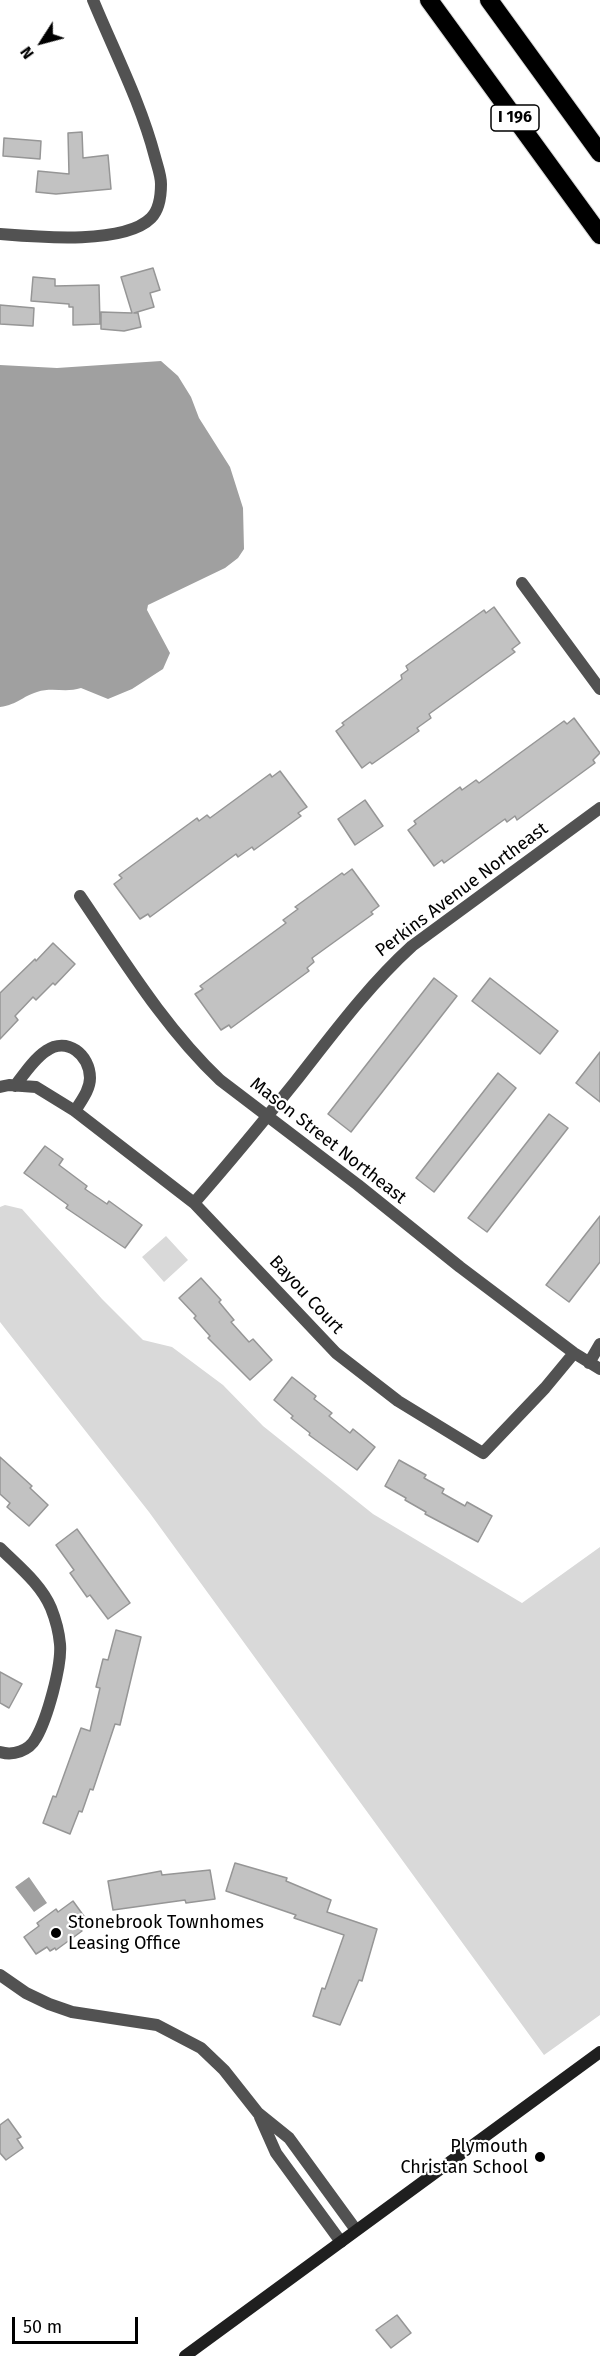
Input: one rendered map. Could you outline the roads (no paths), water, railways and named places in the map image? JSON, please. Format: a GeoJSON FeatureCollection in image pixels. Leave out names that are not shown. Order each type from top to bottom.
{"type":"FeatureCollection","features":[{"type":"Feature","properties":{"kind":"highway","name":"I 196"},"geometry":{"type":"LineString","coordinates":[[429,0],[600,235]]}},
{"type":"Feature","properties":{"kind":"highway","name":"I 196"},"geometry":{"type":"LineString","coordinates":[[489,0],[600,153]]}},
{"type":"Feature","properties":{"kind":"main road"},"geometry":{"type":"LineString","coordinates":[[185,2356],[600,2052]]}},
{"type":"Feature","properties":{"kind":"street"},"geometry":{"type":"LineString","coordinates":[[0,234],[67,237],[112,235],[136,227],[149,220],[157,211],[161,182],[149,134],[93,0]]}},
{"type":"Feature","properties":{"kind":"street"},"geometry":{"type":"LineString","coordinates":[[522,583],[600,689]]}},
{"type":"Feature","properties":{"kind":"street","name":"Perkins Avenue Northeast"},"geometry":{"type":"LineString","coordinates":[[194,1203],[268,1117],[367,990],[388,968],[412,946],[600,808]]}},
{"type":"Feature","properties":{"kind":"street","name":"Mason Street Northeast"},"geometry":{"type":"LineString","coordinates":[[80,896],[167,1020],[200,1061],[242,1098],[358,1185],[460,1267],[574,1353],[595,1366]]}},
{"type":"Feature","properties":{"kind":"street"},"geometry":{"type":"LineString","coordinates":[[15,1086],[27,1069],[46,1050],[61,1044],[75,1048],[85,1058],[90,1077],[88,1090],[75,1111]]}},
{"type":"Feature","properties":{"kind":"street","name":"Bayou Court"},"geometry":{"type":"LineString","coordinates":[[0,1087],[36,1087],[75,1111],[194,1203],[336,1353],[398,1401],[483,1453],[545,1388],[574,1353]]}},
{"type":"Feature","properties":{"kind":"street"},"geometry":{"type":"LineString","coordinates":[[595,1366],[600,1344]]}},
{"type":"Feature","properties":{"kind":"street"},"geometry":{"type":"LineString","coordinates":[[0,1548],[26,1573],[46,1599],[52,1610],[60,1643],[55,1685],[36,1739],[15,1754],[0,1752]]}},
{"type":"Feature","properties":{"kind":"street"},"geometry":{"type":"LineString","coordinates":[[0,1975],[26,1993],[64,2010],[157,2025],[201,2048],[224,2070],[258,2113],[289,2138],[356,2230]]}},
{"type":"Feature","properties":{"kind":"street"},"geometry":{"type":"LineString","coordinates":[[258,2113],[276,2153],[341,2242]]}},
{"type":"Feature","properties":{"kind":"place","name":"Stonebrook Townhomes Leasing Office"},"geometry":{"type":"Point","coordinates":[56,1933]}},
{"type":"Feature","properties":{"kind":"place","name":"Plymouth Christan School"},"geometry":{"type":"Point","coordinates":[540,2157]}}]}
